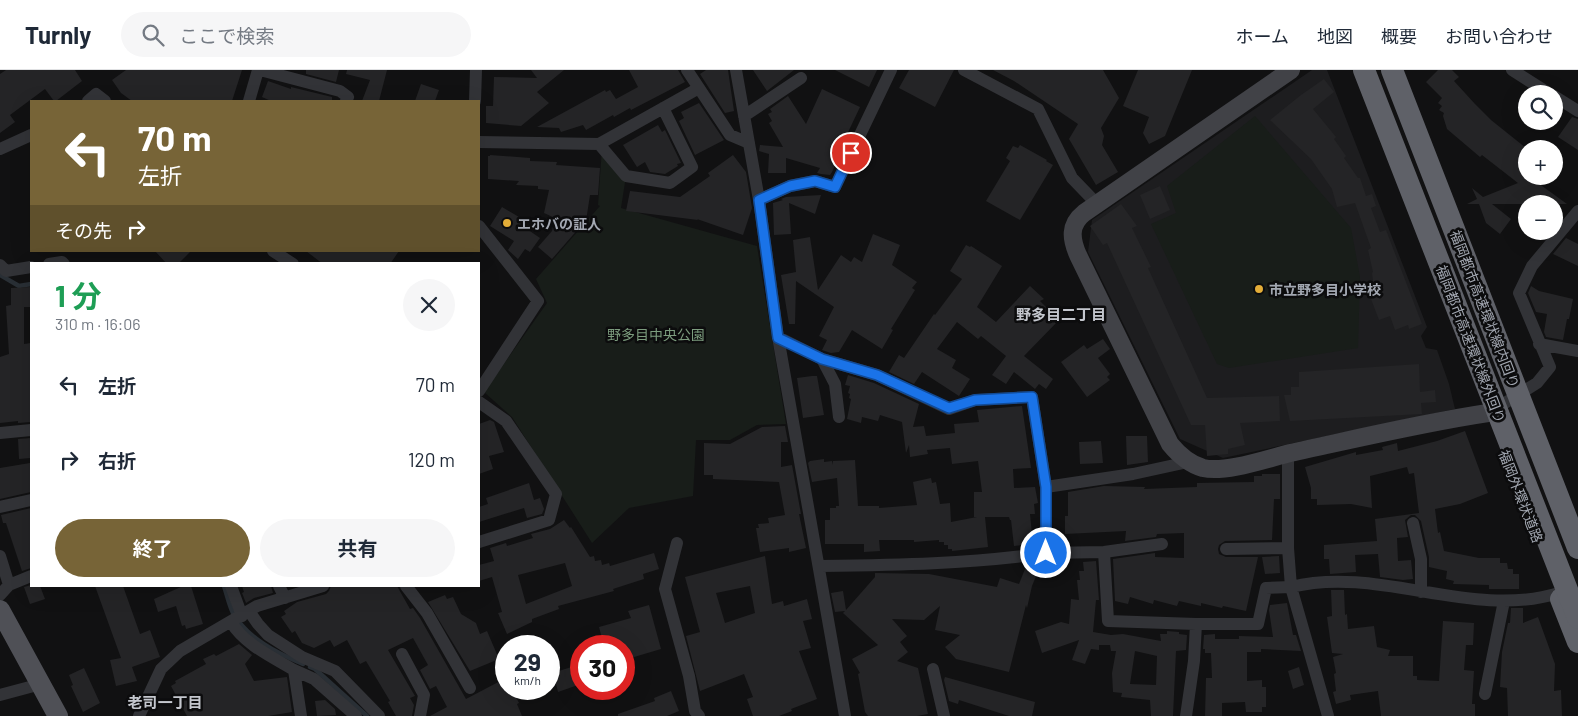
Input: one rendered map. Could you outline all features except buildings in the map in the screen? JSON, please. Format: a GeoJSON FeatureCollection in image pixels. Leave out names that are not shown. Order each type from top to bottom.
{"type":"FeatureCollection","features":[{"type":"Feature","properties":{"kind":"highway","name":"福岡外環状道路"},"geometry":{"type":"LineString","coordinates":[[1357,70],[1488,414],[1578,642]]}},
{"type":"Feature","properties":{"kind":"highway","name":"福岡都市高速環状線外回り"},"geometry":{"type":"LineString","coordinates":[[1364,70],[1578,618]]}},
{"type":"Feature","properties":{"kind":"highway"},"geometry":{"type":"LineString","coordinates":[[1391,70],[1578,544]]}},
{"type":"Feature","properties":{"kind":"highway","name":"福岡都市高速環状線内回り"},"geometry":{"type":"LineString","coordinates":[[1391,70],[1578,548]]}},
{"type":"Feature","properties":{"kind":"main road"},"geometry":{"type":"LineString","coordinates":[[3,622],[58,716]]}},
{"type":"Feature","properties":{"kind":"street"},"geometry":{"type":"LineString","coordinates":[[249,100],[259,70],[340,91],[348,97],[346,100]]}},
{"type":"Feature","properties":{"kind":"street"},"geometry":{"type":"LineString","coordinates":[[475,100],[476,70]]}},
{"type":"Feature","properties":{"kind":"street"},"geometry":{"type":"LineString","coordinates":[[687,70],[730,135],[749,143]]}},
{"type":"Feature","properties":{"kind":"street"},"geometry":{"type":"LineString","coordinates":[[736,70],[759,200],[778,338],[820,566],[845,716]]}},
{"type":"Feature","properties":{"kind":"street"},"geometry":{"type":"LineString","coordinates":[[759,200],[790,186],[815,181],[835,187],[891,70]]}},
{"type":"Feature","properties":{"kind":"street"},"geometry":{"type":"LineString","coordinates":[[964,70],[1038,109],[1072,178],[1097,204]]}},
{"type":"Feature","properties":{"kind":"street"},"geometry":{"type":"LineString","coordinates":[[1291,70],[1097,204],[1078,218],[1074,226],[1073,242],[1170,444],[1188,462],[1203,468],[1228,468],[1288,454],[1488,414],[1537,383],[1550,366],[1539,344],[1519,293],[1532,266],[1578,211]]}},
{"type":"Feature","properties":{"kind":"street"},"geometry":{"type":"LineString","coordinates":[[1512,70],[1536,85]]}},
{"type":"Feature","properties":{"kind":"street"},"geometry":{"type":"LineString","coordinates":[[744,116],[800,78]]}},
{"type":"Feature","properties":{"kind":"street"},"geometry":{"type":"LineString","coordinates":[[480,142],[599,144],[699,88]]}},
{"type":"Feature","properties":{"kind":"street"},"geometry":{"type":"LineString","coordinates":[[89,100],[96,94],[104,100]]}},
{"type":"Feature","properties":{"kind":"street"},"geometry":{"type":"LineString","coordinates":[[1563,102],[1578,111]]}},
{"type":"Feature","properties":{"kind":"street"},"geometry":{"type":"LineString","coordinates":[[599,144],[626,176],[670,183],[692,167],[663,108]]}},
{"type":"Feature","properties":{"kind":"street"},"geometry":{"type":"LineString","coordinates":[[0,149],[30,135]]}},
{"type":"Feature","properties":{"kind":"street"},"geometry":{"type":"LineString","coordinates":[[480,227],[538,301],[480,390]]}},
{"type":"Feature","properties":{"kind":"street"},"geometry":{"type":"LineString","coordinates":[[275,252],[290,262]]}},
{"type":"Feature","properties":{"kind":"street"},"geometry":{"type":"LineString","coordinates":[[0,265],[6,271],[30,267]]}},
{"type":"Feature","properties":{"kind":"street"},"geometry":{"type":"LineString","coordinates":[[778,338],[822,359],[877,375],[949,408],[975,400],[1032,397],[1046,487],[1046,553]]}},
{"type":"Feature","properties":{"kind":"street"},"geometry":{"type":"LineString","coordinates":[[1539,344],[1578,351]]}},
{"type":"Feature","properties":{"kind":"street"},"geometry":{"type":"LineString","coordinates":[[822,359],[835,384],[839,417]]}},
{"type":"Feature","properties":{"kind":"street"},"geometry":{"type":"LineString","coordinates":[[480,403],[506,421],[556,494],[548,520],[480,542]]}},
{"type":"Feature","properties":{"kind":"street"},"geometry":{"type":"LineString","coordinates":[[0,433],[30,430]]}},
{"type":"Feature","properties":{"kind":"street"},"geometry":{"type":"LineString","coordinates":[[1288,454],[1288,548],[1291,587],[1328,716]]}},
{"type":"Feature","properties":{"kind":"street"},"geometry":{"type":"LineString","coordinates":[[1046,487],[1133,474],[1188,462]]}},
{"type":"Feature","properties":{"kind":"street"},"geometry":{"type":"LineString","coordinates":[[0,507],[30,500]]}},
{"type":"Feature","properties":{"kind":"street"},"geometry":{"type":"LineString","coordinates":[[1413,523],[1421,559],[1421,592]]}},
{"type":"Feature","properties":{"kind":"street"},"geometry":{"type":"LineString","coordinates":[[677,543],[665,589],[689,676],[695,710],[699,716]]}},
{"type":"Feature","properties":{"kind":"street"},"geometry":{"type":"LineString","coordinates":[[820,566],[941,563],[1001,559],[1046,553],[1104,552],[1162,544]]}},
{"type":"Feature","properties":{"kind":"street"},"geometry":{"type":"LineString","coordinates":[[1226,549],[1288,548]]}},
{"type":"Feature","properties":{"kind":"street"},"geometry":{"type":"LineString","coordinates":[[1104,552],[1108,621],[1258,624],[1266,588],[1291,587],[1310,582],[1368,582],[1421,592],[1504,601],[1540,599],[1559,593]]}},
{"type":"Feature","properties":{"kind":"street"},"geometry":{"type":"LineString","coordinates":[[0,556],[9,585]]}},
{"type":"Feature","properties":{"kind":"street"},"geometry":{"type":"LineString","coordinates":[[0,595],[9,585],[30,576]]}},
{"type":"Feature","properties":{"kind":"street"},"geometry":{"type":"LineString","coordinates":[[231,587],[241,617],[237,632],[257,648],[294,670],[314,679],[356,716]]}},
{"type":"Feature","properties":{"kind":"street"},"geometry":{"type":"LineString","coordinates":[[280,587],[285,598]]}},
{"type":"Feature","properties":{"kind":"street"},"geometry":{"type":"LineString","coordinates":[[139,716],[161,669],[180,652],[258,606],[320,587]]}},
{"type":"Feature","properties":{"kind":"street"},"geometry":{"type":"LineString","coordinates":[[407,587],[427,613],[470,688]]}},
{"type":"Feature","properties":{"kind":"street"},"geometry":{"type":"LineString","coordinates":[[1485,694],[1504,601]]}},
{"type":"Feature","properties":{"kind":"street"},"geometry":{"type":"LineString","coordinates":[[241,617],[258,624],[268,635],[302,657],[335,671],[379,716]]}},
{"type":"Feature","properties":{"kind":"street"},"geometry":{"type":"LineString","coordinates":[[1186,716],[1194,661],[1196,624]]}},
{"type":"Feature","properties":{"kind":"street"},"geometry":{"type":"LineString","coordinates":[[402,654],[424,695],[420,716]]}},
{"type":"Feature","properties":{"kind":"street"},"geometry":{"type":"LineString","coordinates":[[933,669],[944,716]]}},
{"type":"Feature","properties":{"kind":"street"},"geometry":{"type":"LineString","coordinates":[[294,670],[301,716]]}},
{"type":"Feature","properties":{"kind":"street"},"geometry":{"type":"LineString","coordinates":[[0,695],[41,684]]}},
{"type":"Feature","properties":{"kind":"shaded area","name":"市立野多目小学校"},"geometry":{"type":"Polygon","coordinates":[[[1312,70],[1327,70],[1427,327],[1421,336],[1426,348],[1437,350],[1449,384],[1455,409],[1223,458],[1180,439],[1088,252],[1092,220],[1312,70]]]}},
{"type":"Feature","properties":{"kind":"green space"},"geometry":{"type":"Polygon","coordinates":[[[1255,116],[1351,228],[1360,277],[1358,348],[1229,368],[1217,364],[1151,224],[1176,213],[1167,186],[1255,116]]]}},
{"type":"Feature","properties":{"kind":"green space","name":"野多目中央公園"},"geometry":{"type":"Polygon","coordinates":[[[602,148],[626,176],[621,208],[757,246],[786,424],[757,425],[730,440],[696,440],[693,496],[629,508],[592,543],[512,417],[484,392],[547,303],[536,279],[600,206],[598,205],[602,148]]]}},
{"type":"Feature","properties":{"kind":"waterway"},"geometry":{"type":"LineString","coordinates":[[0,275],[19,286],[30,284]]}},
{"type":"Feature","properties":{"kind":"waterway"},"geometry":{"type":"LineString","coordinates":[[224,587],[233,613],[255,638],[273,650],[303,664]]}},
{"type":"Feature","properties":{"kind":"waterway"},"geometry":{"type":"LineString","coordinates":[[310,667],[315,669],[367,716]]}},
{"type":"Feature","properties":{"kind":"place","name":"エホバの証人"},"geometry":{"type":"Point","coordinates":[507,223]}},
{"type":"Feature","properties":{"kind":"place","name":"市立野多目小学校"},"geometry":{"type":"Point","coordinates":[1259,289]}},
{"type":"Feature","properties":{"kind":"district","name":"野多目二丁目"},"geometry":{"type":"Point","coordinates":[1061,314]}},
{"type":"Feature","properties":{"kind":"district","name":"老司一丁目"},"geometry":{"type":"Point","coordinates":[165,702]}},
{"type":"Feature","properties":{"kind":"route"},"geometry":{"type":"LineString","coordinates":[[851,153],[835,187],[815,181],[790,186],[759,200],[778,338],[822,359],[877,375],[949,408],[975,400],[1032,397],[1046,487],[1046,553]]}}]}
